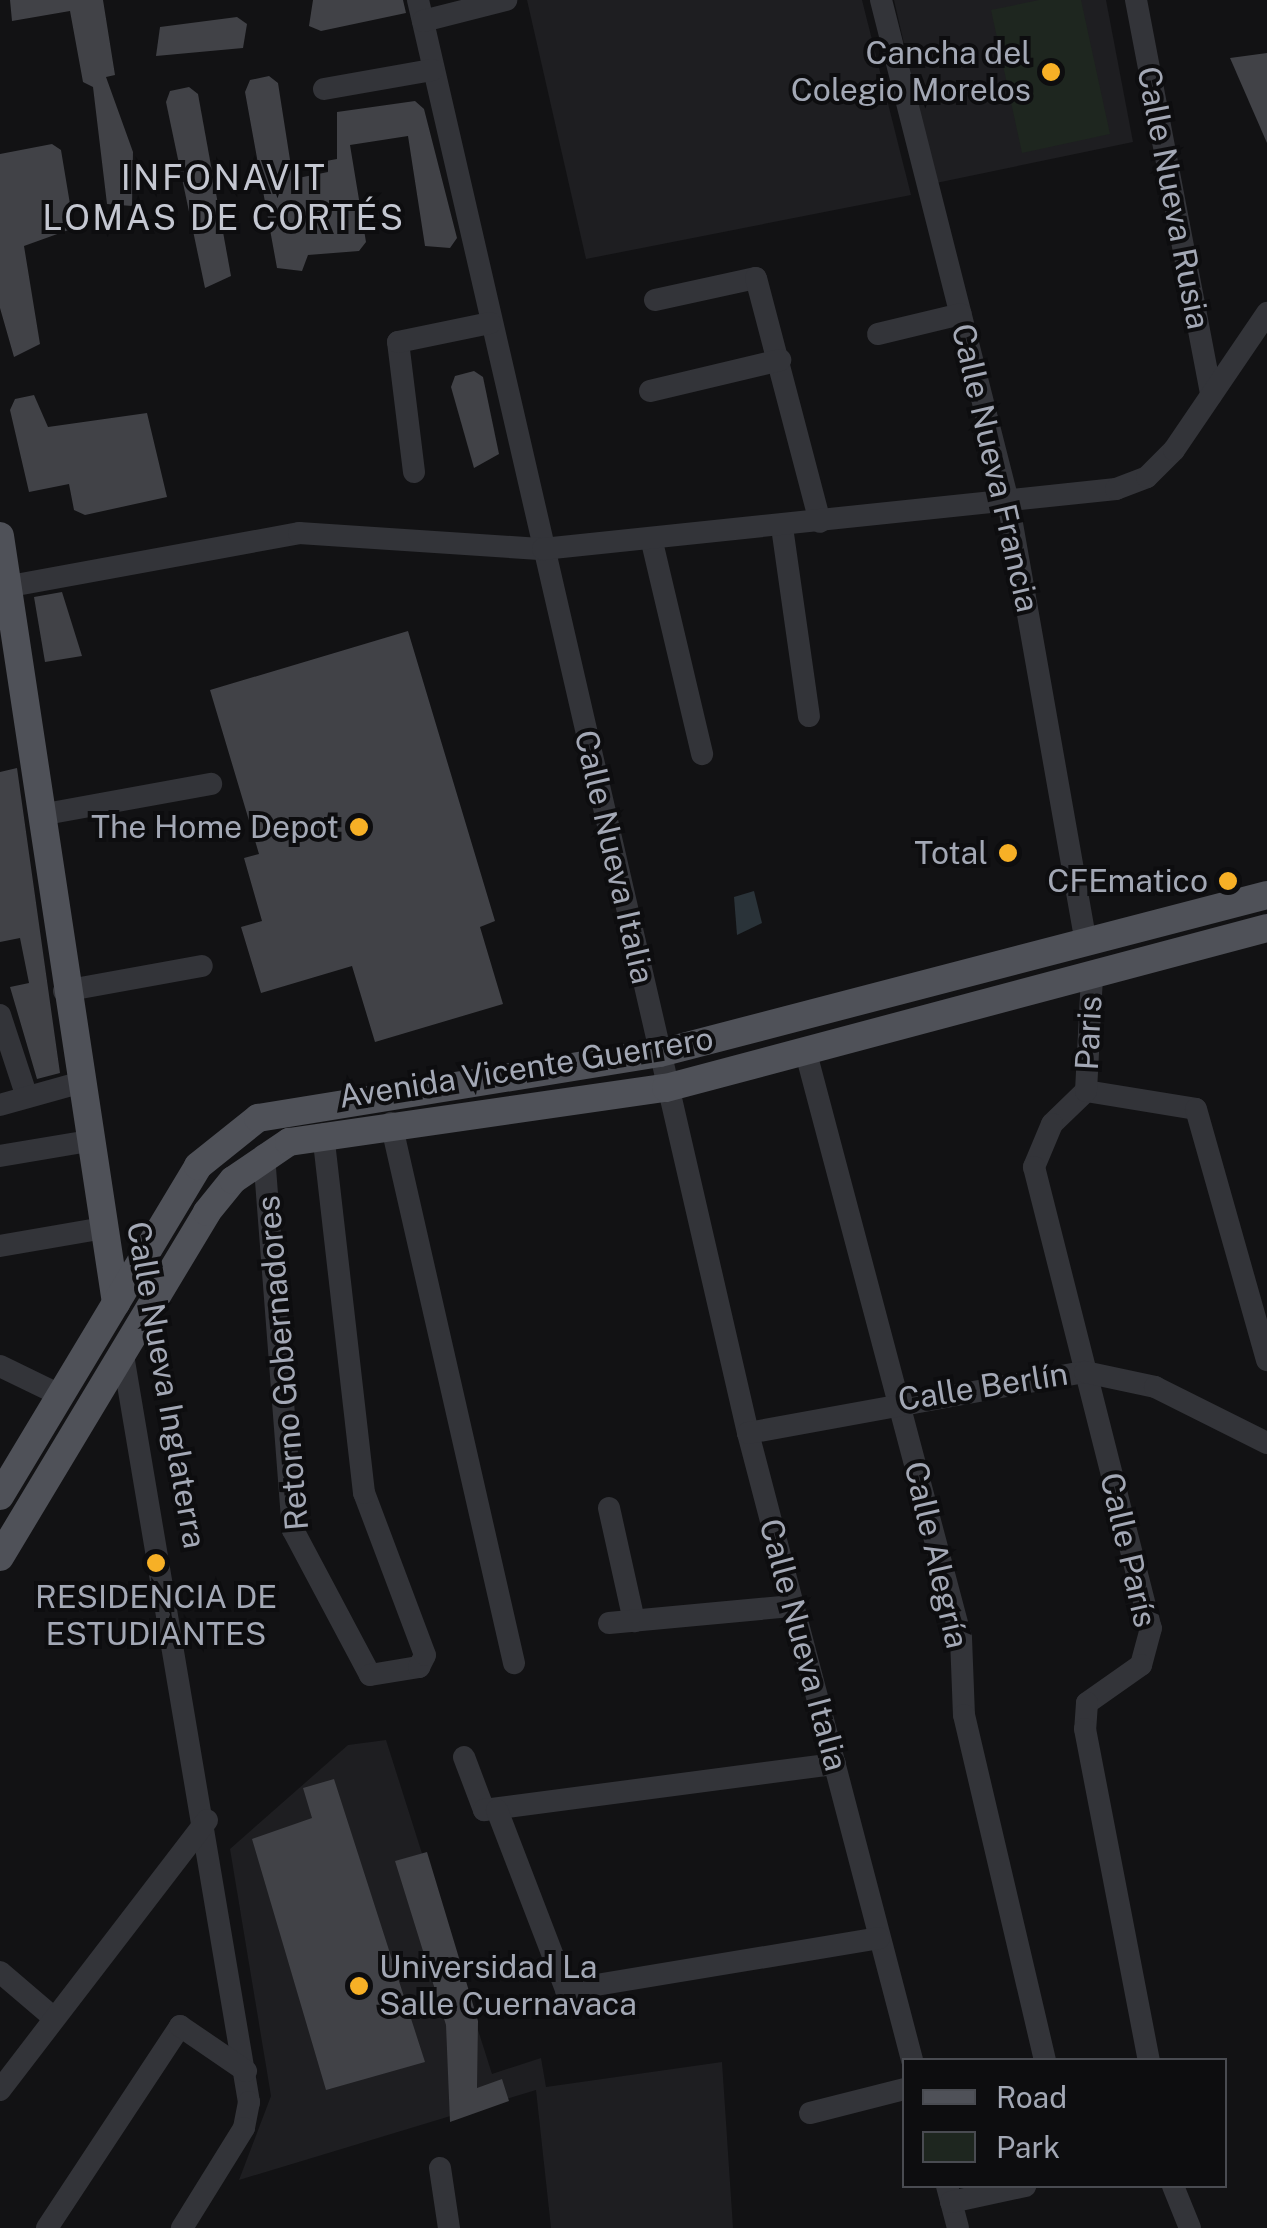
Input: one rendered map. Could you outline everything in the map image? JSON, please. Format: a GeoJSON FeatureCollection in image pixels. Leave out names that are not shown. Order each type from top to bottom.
{"type":"FeatureCollection","features":[{"type":"Feature","properties":{"kind":"main road","name":"Calle Nueva Inglaterra"},"geometry":{"type":"LineString","coordinates":[[0,536],[4,586],[64,991],[122,1348]]}},
{"type":"Feature","properties":{"kind":"main road","name":"Avenida Vicente Guerrero"},"geometry":{"type":"LineString","coordinates":[[3,1485],[62,1396],[115,1298],[198,1166],[258,1118],[660,1053],[1267,895]]}},
{"type":"Feature","properties":{"kind":"main road","name":"Avenida Vicente Guerrero"},"geometry":{"type":"LineString","coordinates":[[0,1558],[122,1348],[207,1212],[264,1155],[322,1134],[666,1088],[1267,928]]}},
{"type":"Feature","properties":{"kind":"street"},"geometry":{"type":"LineString","coordinates":[[421,11],[506,0]]}},
{"type":"Feature","properties":{"kind":"street","name":"Calle Nueva Francia"},"geometry":{"type":"LineString","coordinates":[[881,0],[1008,501],[1086,942]]}},
{"type":"Feature","properties":{"kind":"street","name":"Calle Nueva Rusia"},"geometry":{"type":"LineString","coordinates":[[1136,0],[1211,395]]}},
{"type":"Feature","properties":{"kind":"street","name":"Calle Nueva Italia"},"geometry":{"type":"LineString","coordinates":[[421,11],[748,1432],[911,2058]]}},
{"type":"Feature","properties":{"kind":"street"},"geometry":{"type":"LineString","coordinates":[[324,89],[432,70]]}},
{"type":"Feature","properties":{"kind":"street"},"geometry":{"type":"LineString","coordinates":[[655,300],[756,278],[820,522]]}},
{"type":"Feature","properties":{"kind":"street"},"geometry":{"type":"LineString","coordinates":[[4,586],[299,533],[543,549],[652,542],[1008,501],[1148,476],[1211,395],[1267,313]]}},
{"type":"Feature","properties":{"kind":"street"},"geometry":{"type":"LineString","coordinates":[[878,334],[962,314]]}},
{"type":"Feature","properties":{"kind":"street"},"geometry":{"type":"LineString","coordinates":[[414,472],[398,342],[490,323]]}},
{"type":"Feature","properties":{"kind":"street"},"geometry":{"type":"LineString","coordinates":[[650,391],[780,360]]}},
{"type":"Feature","properties":{"kind":"street"},"geometry":{"type":"LineString","coordinates":[[782,527],[810,716]]}},
{"type":"Feature","properties":{"kind":"street"},"geometry":{"type":"LineString","coordinates":[[652,542],[702,754]]}},
{"type":"Feature","properties":{"kind":"street"},"geometry":{"type":"LineString","coordinates":[[40,816],[211,784]]}},
{"type":"Feature","properties":{"kind":"street"},"geometry":{"type":"LineString","coordinates":[[64,991],[202,966]]}},
{"type":"Feature","properties":{"kind":"street","name":"Paris"},"geometry":{"type":"LineString","coordinates":[[1086,1091],[1092,976]]}},
{"type":"Feature","properties":{"kind":"street"},"geometry":{"type":"LineString","coordinates":[[0,1015],[27,1097]]}},
{"type":"Feature","properties":{"kind":"street","name":"Calle Alegría"},"geometry":{"type":"LineString","coordinates":[[806,1053],[962,1638],[964,1715],[1045,2058]]}},
{"type":"Feature","properties":{"kind":"street"},"geometry":{"type":"LineString","coordinates":[[0,1105],[79,1083]]}},
{"type":"Feature","properties":{"kind":"street"},"geometry":{"type":"LineString","coordinates":[[1086,1091],[1196,1109],[1267,1360]]}},
{"type":"Feature","properties":{"kind":"street","name":"Calle París"},"geometry":{"type":"LineString","coordinates":[[1086,1091],[1052,1124],[1034,1167],[1151,1628],[1141,1666],[1088,1703],[1085,1729],[1149,2058]]}},
{"type":"Feature","properties":{"kind":"street"},"geometry":{"type":"LineString","coordinates":[[391,1123],[514,1663]]}},
{"type":"Feature","properties":{"kind":"street","name":"Retorno Gobernadores"},"geometry":{"type":"LineString","coordinates":[[264,1155],[293,1530],[370,1675],[419,1667],[425,1655],[364,1492],[322,1134]]}},
{"type":"Feature","properties":{"kind":"street"},"geometry":{"type":"LineString","coordinates":[[0,1156],[89,1141]]}},
{"type":"Feature","properties":{"kind":"street"},"geometry":{"type":"LineString","coordinates":[[0,1246],[104,1228]]}},
{"type":"Feature","properties":{"kind":"street","name":"Calle Nueva Inglaterra"},"geometry":{"type":"LineString","coordinates":[[122,1348],[208,1820],[246,2071],[244,2128],[182,2228]]}},
{"type":"Feature","properties":{"kind":"street"},"geometry":{"type":"LineString","coordinates":[[0,1366],[62,1396]]}},
{"type":"Feature","properties":{"kind":"street","name":"Calle Berlín"},"geometry":{"type":"LineString","coordinates":[[748,1432],[898,1400],[1085,1372],[1155,1386],[1267,1442]]}},
{"type":"Feature","properties":{"kind":"street"},"geometry":{"type":"LineString","coordinates":[[609,1508],[634,1622]]}},
{"type":"Feature","properties":{"kind":"street"},"geometry":{"type":"LineString","coordinates":[[610,1622],[792,1606]]}},
{"type":"Feature","properties":{"kind":"street"},"geometry":{"type":"LineString","coordinates":[[464,1758],[476,1800],[497,1810],[835,1764]]}},
{"type":"Feature","properties":{"kind":"street"},"geometry":{"type":"LineString","coordinates":[[497,1810],[566,1990],[879,1938]]}},
{"type":"Feature","properties":{"kind":"street"},"geometry":{"type":"LineString","coordinates":[[0,2090],[208,1820]]}},
{"type":"Feature","properties":{"kind":"street"},"geometry":{"type":"LineString","coordinates":[[0,1972],[54,2018]]}},
{"type":"Feature","properties":{"kind":"street"},"geometry":{"type":"LineString","coordinates":[[46,2228],[180,2026],[246,2071]]}},
{"type":"Feature","properties":{"kind":"street"},"geometry":{"type":"LineString","coordinates":[[810,2113],[902,2090]]}},
{"type":"Feature","properties":{"kind":"street"},"geometry":{"type":"LineString","coordinates":[[440,2168],[449,2228]]}},
{"type":"Feature","properties":{"kind":"street"},"geometry":{"type":"LineString","coordinates":[[958,2228],[949,2194],[1006,2188]]}},
{"type":"Feature","properties":{"kind":"street"},"geometry":{"type":"LineString","coordinates":[[1174,2188],[1190,2228]]}},
{"type":"Feature","properties":{"kind":"street"},"geometry":{"type":"LineString","coordinates":[[198,2204],[205,2228]]}},
{"type":"Feature","properties":{"kind":"shaded area"},"geometry":{"type":"Polygon","coordinates":[[[527,0],[862,0],[911,195],[586,259],[527,0]]]}},
{"type":"Feature","properties":{"kind":"shaded area"},"geometry":{"type":"Polygon","coordinates":[[[894,0],[1106,0],[1133,142],[936,183],[894,0]]]}},
{"type":"Feature","properties":{"kind":"shaded area"},"geometry":{"type":"Polygon","coordinates":[[[754,891],[762,923],[737,935],[734,897],[754,891]]]}},
{"type":"Feature","properties":{"kind":"shaded area","name":"Universidad La Salle Cuernavaca"},"geometry":{"type":"Polygon","coordinates":[[[386,1740],[492,2074],[541,2058],[546,2087],[722,2062],[733,2228],[551,2228],[536,2090],[239,2180],[271,2096],[230,1849],[348,1745],[386,1740]]]}},
{"type":"Feature","properties":{"kind":"green space","name":"Cancha del Colegio Morelos"},"geometry":{"type":"Polygon","coordinates":[[[1039,0],[1081,0],[1110,134],[1022,153],[991,10],[1039,0]]]}},
{"type":"Feature","properties":{"kind":"building"},"geometry":{"type":"Polygon","coordinates":[[[10,0],[103,0],[115,75],[106,77],[133,152],[132,206],[107,204],[93,87],[83,82],[70,11],[12,21],[10,0]]]}},
{"type":"Feature","properties":{"kind":"building"},"geometry":{"type":"Polygon","coordinates":[[[313,0],[403,0],[406,13],[321,31],[309,26],[313,0]]]}},
{"type":"Feature","properties":{"kind":"building"},"geometry":{"type":"Polygon","coordinates":[[[237,17],[247,24],[243,48],[156,56],[160,27],[237,17]]]}},
{"type":"Feature","properties":{"kind":"building"},"geometry":{"type":"Polygon","coordinates":[[[1267,53],[1267,143],[1230,58],[1267,53]]]}},
{"type":"Feature","properties":{"kind":"building"},"geometry":{"type":"Polygon","coordinates":[[[269,76],[278,83],[293,179],[328,172],[326,161],[337,159],[337,112],[415,101],[424,109],[457,238],[450,248],[425,246],[408,136],[350,145],[366,242],[359,251],[308,255],[302,271],[277,268],[245,92],[250,80],[269,76]]]}},
{"type":"Feature","properties":{"kind":"building"},"geometry":{"type":"Polygon","coordinates":[[[189,87],[198,94],[231,276],[205,288],[166,102],[170,91],[189,87]]]}},
{"type":"Feature","properties":{"kind":"building"},"geometry":{"type":"Polygon","coordinates":[[[52,144],[61,150],[74,228],[24,246],[40,344],[14,357],[0,308],[0,154],[52,144]]]}},
{"type":"Feature","properties":{"kind":"building"},"geometry":{"type":"Polygon","coordinates":[[[474,371],[483,377],[499,454],[474,468],[451,387],[455,376],[474,371]]]}},
{"type":"Feature","properties":{"kind":"building"},"geometry":{"type":"Polygon","coordinates":[[[34,395],[48,427],[147,413],[167,497],[85,515],[74,510],[69,484],[29,492],[10,410],[15,399],[34,395]]]}},
{"type":"Feature","properties":{"kind":"building"},"geometry":{"type":"Polygon","coordinates":[[[62,592],[82,656],[45,662],[34,597],[62,592]]]}},
{"type":"Feature","properties":{"kind":"building","name":"The Home Depot"},"geometry":{"type":"Polygon","coordinates":[[[408,631],[495,921],[480,927],[503,1004],[375,1042],[352,966],[261,993],[241,927],[262,921],[244,858],[259,854],[210,690],[408,631]]]}},
{"type":"Feature","properties":{"kind":"building"},"geometry":{"type":"Polygon","coordinates":[[[17,768],[60,1073],[37,1079],[10,987],[29,983],[20,938],[0,942],[0,772],[17,768]]]}},
{"type":"Feature","properties":{"kind":"building"},"geometry":{"type":"Polygon","coordinates":[[[334,1779],[425,2062],[326,2090],[252,1839],[312,1818],[303,1788],[334,1779]]]}},
{"type":"Feature","properties":{"kind":"building"},"geometry":{"type":"Polygon","coordinates":[[[427,1852],[478,2021],[477,2088],[502,2079],[509,2101],[450,2122],[446,2025],[395,1861],[427,1852]]]}},
{"type":"Feature","properties":{"kind":"place","name":"Cancha del Colegio Morelos"},"geometry":{"type":"Point","coordinates":[1051,72]}},
{"type":"Feature","properties":{"kind":"place","name":"The Home Depot"},"geometry":{"type":"Point","coordinates":[359,827]}},
{"type":"Feature","properties":{"kind":"place","name":"Total"},"geometry":{"type":"Point","coordinates":[1008,853]}},
{"type":"Feature","properties":{"kind":"place","name":"CFEmatico"},"geometry":{"type":"Point","coordinates":[1228,881]}},
{"type":"Feature","properties":{"kind":"place","name":"RESIDENCIA DE ESTUDIANTES"},"geometry":{"type":"Point","coordinates":[156,1563]}},
{"type":"Feature","properties":{"kind":"place","name":"Universidad La Salle Cuernavaca"},"geometry":{"type":"Point","coordinates":[359,1986]}},
{"type":"Feature","properties":{"kind":"district","name":"INFONAVIT LOMAS DE CORTÉS"},"geometry":{"type":"Point","coordinates":[224,198]}}]}
